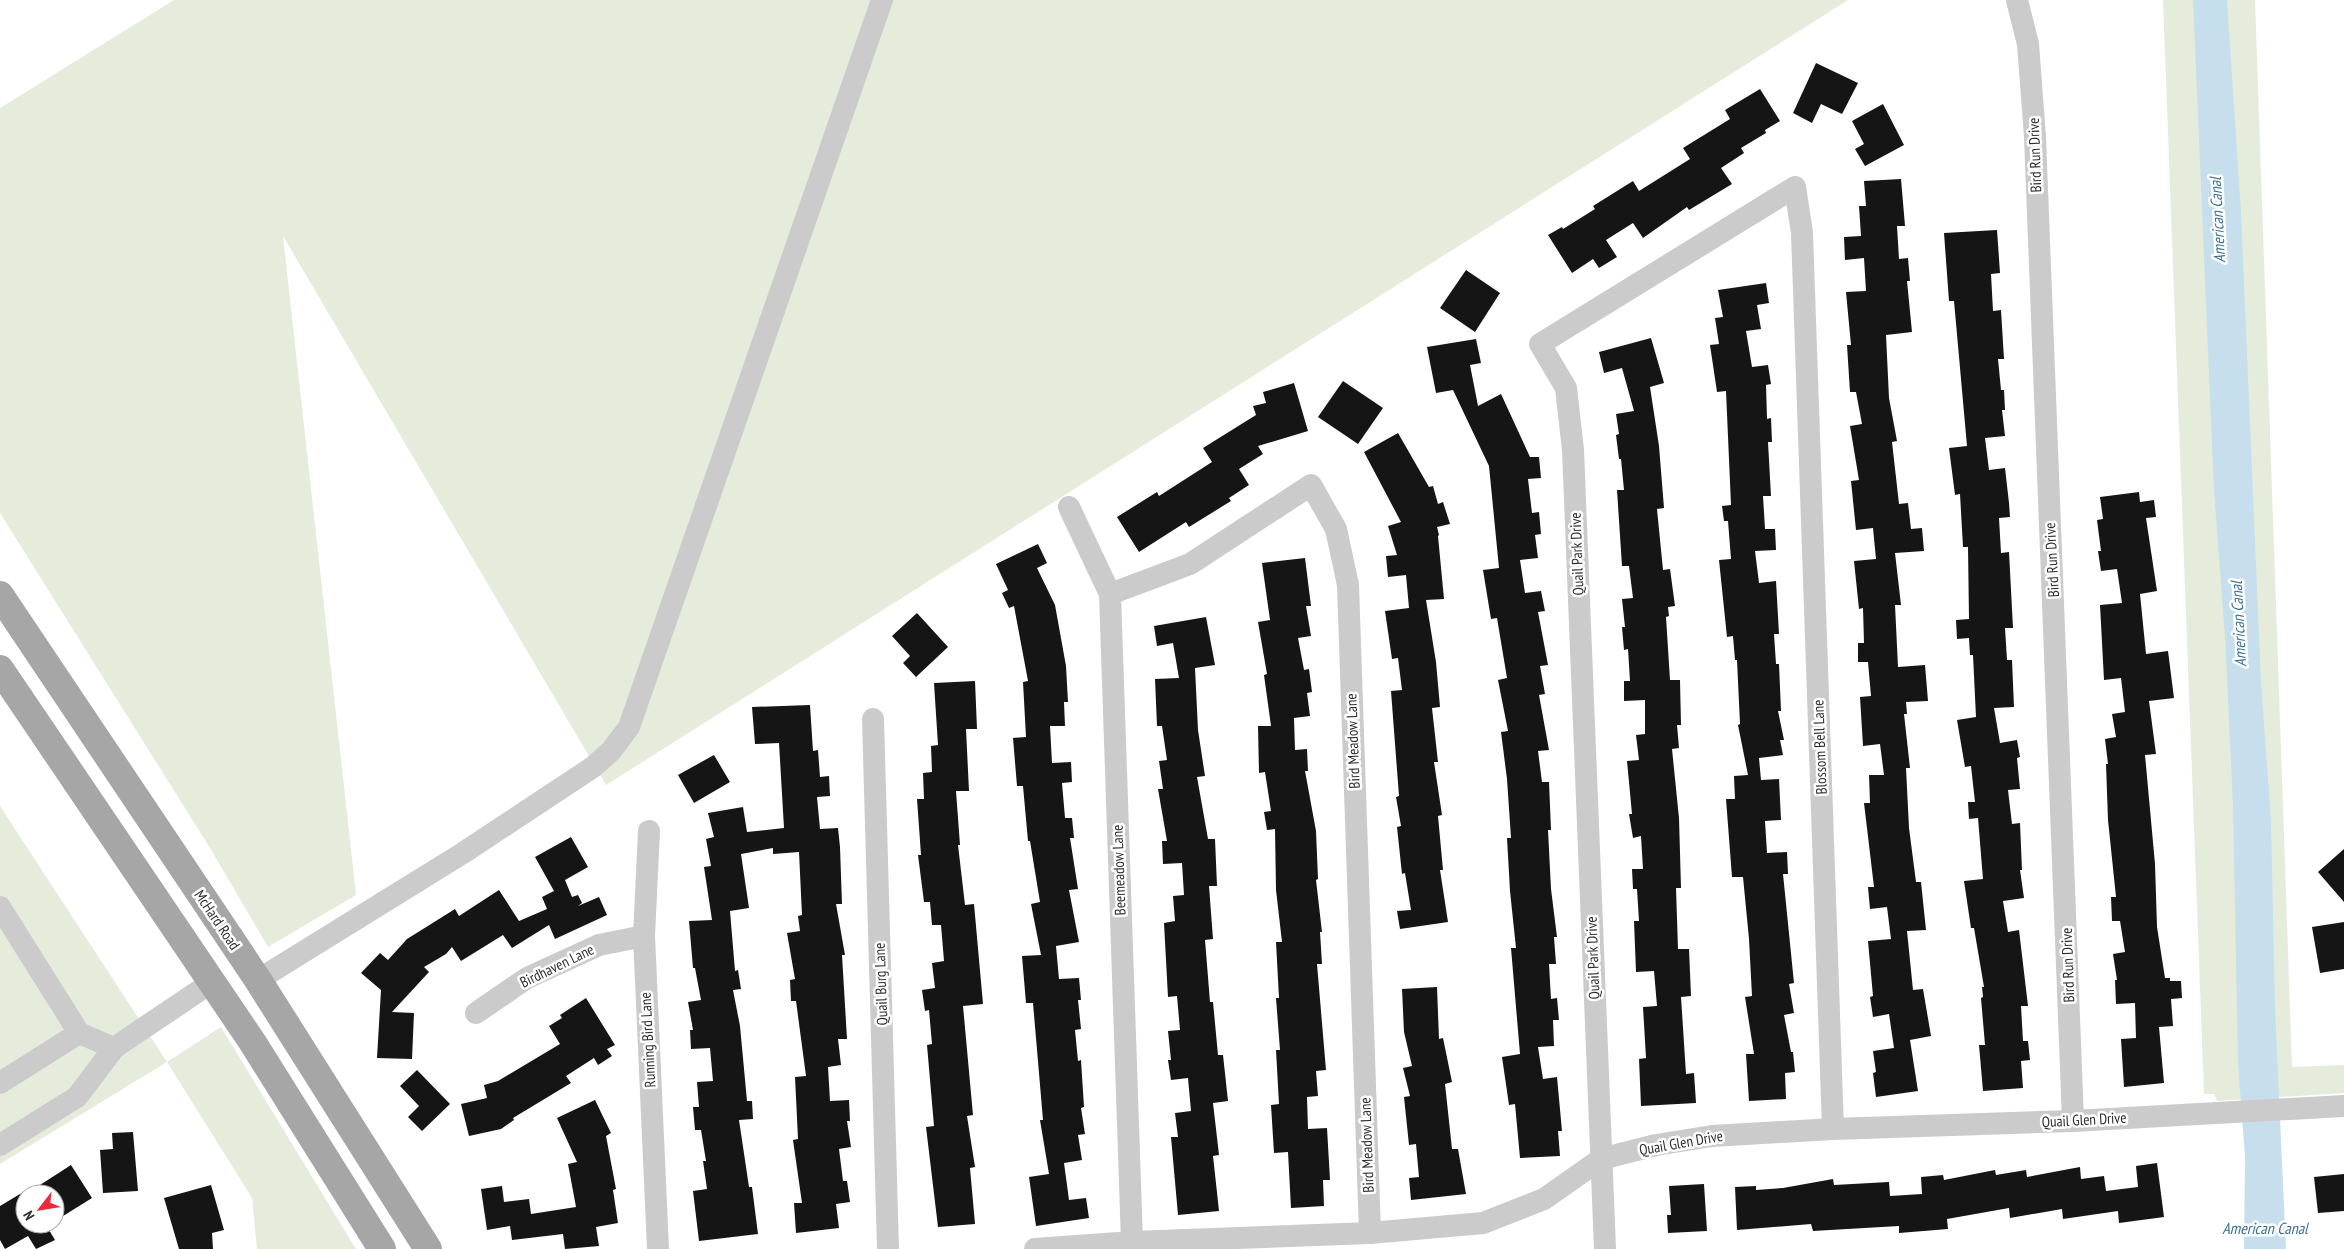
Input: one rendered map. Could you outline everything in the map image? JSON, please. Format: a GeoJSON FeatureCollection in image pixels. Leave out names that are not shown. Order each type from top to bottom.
{"type":"FeatureCollection","features":[{"type":"Feature","properties":{"kind":"main road","name":"McHard Road"},"geometry":{"type":"LineString","coordinates":[[0,595],[258,980],[428,1249]]}},
{"type":"Feature","properties":{"kind":"main road"},"geometry":{"type":"LineString","coordinates":[[0,669],[253,1043],[382,1249]]}},
{"type":"Feature","properties":{"kind":"street"},"geometry":{"type":"LineString","coordinates":[[258,980],[463,853],[593,767],[611,751],[628,727],[882,0]]}},
{"type":"Feature","properties":{"kind":"street","name":"Bird Run Drive"},"geometry":{"type":"LineString","coordinates":[[2017,0],[2028,44],[2035,137],[2073,1121]]}},
{"type":"Feature","properties":{"kind":"street","name":"Quail Park Drive"},"geometry":{"type":"LineString","coordinates":[[1605,1249],[1573,450],[1566,388],[1540,344],[1795,187],[1802,233],[1806,365]]}},
{"type":"Feature","properties":{"kind":"street","name":"Blossom Bell Lane"},"geometry":{"type":"LineString","coordinates":[[1806,365],[1833,1129]]}},
{"type":"Feature","properties":{"kind":"street","name":"Bird Meadow Lane"},"geometry":{"type":"LineString","coordinates":[[1110,594],[1190,564],[1311,485],[1336,529],[1348,585],[1370,1233]]}},
{"type":"Feature","properties":{"kind":"street","name":"Beemeadow Lane"},"geometry":{"type":"LineString","coordinates":[[1069,507],[1110,594],[1132,1242]]}},
{"type":"Feature","properties":{"kind":"street","name":"Quail Burg Lane"},"geometry":{"type":"LineString","coordinates":[[873,719],[888,1249]]}},
{"type":"Feature","properties":{"kind":"street","name":"Running Bird Lane"},"geometry":{"type":"LineString","coordinates":[[649,831],[644,936],[658,1249]]}},
{"type":"Feature","properties":{"kind":"street"},"geometry":{"type":"LineString","coordinates":[[0,907],[79,1033],[114,1048]]}},
{"type":"Feature","properties":{"kind":"street","name":"Birdhaven Lane"},"geometry":{"type":"LineString","coordinates":[[476,1013],[527,978],[599,945],[644,936]]}},
{"type":"Feature","properties":{"kind":"street"},"geometry":{"type":"LineString","coordinates":[[0,1145],[76,1097],[114,1048],[212,982]]}},
{"type":"Feature","properties":{"kind":"street"},"geometry":{"type":"LineString","coordinates":[[0,1083],[79,1033]]}},
{"type":"Feature","properties":{"kind":"street","name":"Quail Glen Drive"},"geometry":{"type":"LineString","coordinates":[[1035,1249],[1132,1242],[1370,1233],[1483,1223],[1544,1199],[1601,1160],[1656,1146],[1712,1136],[1833,1129],[2073,1121],[2344,1106]]}},
{"type":"Feature","properties":{"kind":"green space"},"geometry":{"type":"Polygon","coordinates":[[[174,0],[1848,0],[606,785],[283,236],[356,895],[268,947],[210,848],[0,513],[0,108],[174,0]]]}},
{"type":"Feature","properties":{"kind":"green space"},"geometry":{"type":"Polygon","coordinates":[[[2163,0],[2255,0],[2292,1067],[2344,1065],[2344,1093],[2217,1101],[2214,1094],[2204,1094],[2163,0]]]}},
{"type":"Feature","properties":{"kind":"green space"},"geometry":{"type":"Polygon","coordinates":[[[0,806],[167,1062],[0,1164],[0,806]]]}},
{"type":"Feature","properties":{"kind":"green space"},"geometry":{"type":"Polygon","coordinates":[[[221,1027],[356,1249],[257,1249],[252,1198],[167,1062],[221,1027]]]}},
{"type":"Feature","properties":{"kind":"water","name":"American Canal"},"geometry":{"type":"Polygon","coordinates":[[[2193,0],[2227,0],[2241,213],[2261,682],[2271,821],[2275,1009],[2286,1249],[2244,1249],[2245,1158],[2238,1063],[2233,806],[2225,636],[2214,491],[2193,0]]]}},
{"type":"Feature","properties":{"kind":"building"},"geometry":{"type":"Polygon","coordinates":[[[1816,63],[1858,83],[1842,114],[1821,104],[1812,123],[1793,113],[1816,63]]]}},
{"type":"Feature","properties":{"kind":"building"},"geometry":{"type":"Polygon","coordinates":[[[1760,89],[1780,121],[1765,130],[1766,133],[1741,148],[1744,153],[1721,168],[1732,184],[1689,210],[1687,207],[1643,238],[1633,223],[1606,240],[1617,257],[1599,268],[1593,259],[1572,273],[1548,235],[1562,227],[1563,229],[1595,209],[1593,206],[1633,181],[1639,191],[1690,159],[1683,148],[1730,119],[1725,110],[1760,89]]]}},
{"type":"Feature","properties":{"kind":"building"},"geometry":{"type":"Polygon","coordinates":[[[1883,104],[1904,145],[1865,166],[1855,149],[1864,144],[1852,121],[1883,104]]]}},
{"type":"Feature","properties":{"kind":"building"},"geometry":{"type":"Polygon","coordinates":[[[1901,179],[1905,226],[1897,226],[1899,259],[1908,258],[1910,281],[1907,281],[1912,332],[1886,335],[1889,398],[1897,441],[1892,442],[1899,504],[1908,503],[1911,529],[1922,528],[1924,551],[1895,553],[1901,605],[1895,605],[1898,667],[1925,665],[1928,701],[1906,702],[1907,714],[1904,714],[1910,768],[1906,768],[1909,828],[1916,882],[1921,882],[1926,930],[1907,931],[1913,990],[1923,989],[1931,1036],[1910,1040],[1918,1091],[1876,1097],[1873,1073],[1876,1072],[1873,1051],[1894,1048],[1889,1014],[1873,1017],[1870,997],[1873,996],[1868,941],[1891,939],[1887,907],[1870,909],[1868,887],[1874,887],[1864,803],[1870,803],[1869,775],[1884,775],[1880,744],[1863,746],[1860,697],[1871,696],[1868,662],[1858,662],[1858,643],[1864,643],[1863,608],[1859,609],[1854,561],[1876,559],[1873,528],[1856,530],[1851,481],[1859,480],[1850,426],[1862,424],[1856,392],[1850,392],[1847,345],[1851,345],[1846,292],[1866,291],[1864,258],[1845,260],[1844,237],[1861,236],[1859,206],[1866,206],[1864,181],[1901,179]]]}},
{"type":"Feature","properties":{"kind":"building"},"geometry":{"type":"Polygon","coordinates":[[[1997,230],[2000,273],[1991,274],[1993,311],[2001,310],[2004,359],[1998,359],[2001,390],[2004,390],[2005,410],[2002,410],[2005,436],[1985,438],[1989,470],[2005,468],[2009,503],[2010,517],[1999,518],[2001,553],[2009,552],[2013,628],[2005,628],[2007,660],[2012,660],[2014,707],[1994,708],[2000,743],[2017,740],[2020,757],[2017,758],[2020,789],[2008,790],[2012,824],[2020,823],[2022,870],[2020,870],[2024,898],[2003,901],[2008,932],[2019,930],[2028,1006],[2021,1006],[2023,1041],[2028,1041],[2030,1060],[2021,1061],[2023,1088],[1983,1091],[1979,1045],[1985,1045],[1981,998],[1983,997],[1982,987],[1984,987],[1974,928],[1971,928],[1964,881],[1983,879],[1978,818],[1969,819],[1968,802],[1975,802],[1971,766],[1965,767],[1957,720],[1976,717],[1973,655],[1970,655],[1969,638],[1957,639],[1956,620],[1969,619],[1968,547],[1963,547],[1960,494],[1955,495],[1949,448],[1967,446],[1954,301],[1949,301],[1944,233],[1997,230]]]}},
{"type":"Feature","properties":{"kind":"building"},"geometry":{"type":"Polygon","coordinates":[[[1466,270],[1500,293],[1475,332],[1440,308],[1466,270]]]}},
{"type":"Feature","properties":{"kind":"building"},"geometry":{"type":"Polygon","coordinates":[[[1766,283],[1769,303],[1757,305],[1761,329],[1746,331],[1752,367],[1768,365],[1771,384],[1766,385],[1767,419],[1771,418],[1772,442],[1768,442],[1771,496],[1763,496],[1765,529],[1775,529],[1776,550],[1755,551],[1759,583],[1776,581],[1779,634],[1774,634],[1776,664],[1779,664],[1781,711],[1778,711],[1784,740],[1780,740],[1783,755],[1759,758],[1761,780],[1779,779],[1781,820],[1765,821],[1767,853],[1787,852],[1788,874],[1783,874],[1794,983],[1789,984],[1794,1013],[1784,1015],[1791,1052],[1793,1052],[1795,1072],[1785,1073],[1786,1099],[1749,1101],[1746,1054],[1754,1054],[1745,997],[1752,996],[1749,939],[1743,877],[1732,877],[1726,799],[1735,799],[1734,776],[1748,775],[1738,725],[1740,724],[1737,660],[1735,660],[1733,636],[1727,637],[1719,560],[1731,559],[1728,521],[1724,521],[1722,506],[1731,505],[1726,391],[1717,392],[1710,345],[1719,344],[1715,318],[1723,317],[1718,290],[1766,283]]]}},
{"type":"Feature","properties":{"kind":"building"},"geometry":{"type":"Polygon","coordinates":[[[1651,338],[1664,383],[1650,387],[1659,446],[1664,508],[1657,509],[1663,570],[1670,569],[1675,606],[1668,607],[1669,616],[1666,617],[1670,680],[1680,680],[1681,725],[1677,725],[1679,748],[1672,749],[1679,818],[1681,888],[1676,888],[1678,949],[1689,949],[1691,996],[1681,997],[1686,1074],[1694,1073],[1696,1103],[1641,1106],[1639,1059],[1646,1058],[1643,1007],[1657,1006],[1654,971],[1636,972],[1634,921],[1639,921],[1637,889],[1633,889],[1632,869],[1643,869],[1641,836],[1633,838],[1629,814],[1632,814],[1627,761],[1639,760],[1636,735],[1645,734],[1645,700],[1624,701],[1624,681],[1630,681],[1628,649],[1624,650],[1622,627],[1625,627],[1622,599],[1633,598],[1629,566],[1622,566],[1617,490],[1624,490],[1616,435],[1619,434],[1616,414],[1634,411],[1622,368],[1604,373],[1599,352],[1651,338]]]}},
{"type":"Feature","properties":{"kind":"building"},"geometry":{"type":"Polygon","coordinates":[[[1476,339],[1481,363],[1470,365],[1478,406],[1501,394],[1530,457],[1539,457],[1541,478],[1528,479],[1532,513],[1539,512],[1541,534],[1535,535],[1538,558],[1520,560],[1525,593],[1541,591],[1545,611],[1538,612],[1548,665],[1540,666],[1545,694],[1539,695],[1549,750],[1538,751],[1542,782],[1549,782],[1551,830],[1548,830],[1551,889],[1557,937],[1554,937],[1556,964],[1549,964],[1551,999],[1557,998],[1559,1020],[1553,1020],[1554,1046],[1538,1047],[1543,1079],[1557,1077],[1562,1131],[1558,1131],[1560,1156],[1520,1158],[1515,1104],[1509,1105],[1502,1057],[1520,1054],[1511,948],[1516,948],[1507,838],[1511,838],[1507,779],[1501,732],[1508,731],[1498,680],[1507,678],[1497,618],[1491,619],[1483,570],[1499,568],[1489,466],[1453,390],[1436,393],[1427,347],[1476,339]]]}},
{"type":"Feature","properties":{"kind":"building"},"geometry":{"type":"Polygon","coordinates":[[[1343,381],[1383,408],[1358,444],[1318,417],[1343,381]]]}},
{"type":"Feature","properties":{"kind":"building"},"geometry":{"type":"Polygon","coordinates":[[[1294,383],[1308,431],[1258,446],[1263,454],[1239,469],[1249,485],[1229,498],[1231,501],[1189,527],[1186,522],[1139,552],[1117,517],[1157,492],[1159,496],[1212,462],[1203,448],[1256,415],[1253,406],[1266,403],[1263,392],[1294,383]]]}},
{"type":"Feature","properties":{"kind":"building"},"geometry":{"type":"Polygon","coordinates":[[[1398,433],[1429,487],[1433,486],[1438,504],[1443,502],[1450,524],[1437,527],[1444,599],[1426,600],[1436,662],[1440,707],[1432,708],[1438,762],[1434,762],[1442,815],[1438,816],[1443,870],[1440,870],[1448,922],[1400,929],[1397,911],[1411,910],[1405,873],[1402,874],[1397,827],[1401,826],[1396,797],[1399,796],[1391,691],[1402,690],[1398,658],[1392,659],[1385,611],[1409,608],[1406,575],[1388,577],[1386,556],[1397,555],[1388,526],[1401,522],[1364,452],[1398,433]]]}},
{"type":"Feature","properties":{"kind":"building"},"geometry":{"type":"Polygon","coordinates":[[[2139,492],[2140,502],[2154,500],[2156,517],[2146,518],[2157,591],[2140,594],[2146,654],[2168,651],[2174,698],[2149,701],[2156,754],[2145,755],[2155,864],[2157,927],[2165,978],[2170,978],[2170,981],[2181,981],[2182,998],[2171,999],[2173,1026],[2159,1027],[2164,1083],[2124,1087],[2121,1039],[2136,1038],[2135,1003],[2116,1004],[2115,980],[2117,980],[2113,954],[2125,952],[2120,921],[2112,921],[2111,897],[2116,897],[2108,820],[2106,764],[2108,764],[2105,739],[2116,737],[2112,714],[2125,712],[2121,678],[2104,680],[2100,605],[2122,603],[2117,569],[2101,571],[2098,551],[2101,551],[2097,520],[2103,519],[2100,497],[2139,492]]]}},
{"type":"Feature","properties":{"kind":"building"},"geometry":{"type":"Polygon","coordinates":[[[1038,544],[1047,563],[1037,568],[1055,605],[1066,666],[1068,702],[1064,702],[1065,726],[1050,726],[1052,763],[1071,762],[1072,782],[1062,783],[1065,818],[1072,818],[1074,838],[1070,838],[1078,889],[1069,890],[1079,942],[1056,946],[1059,979],[1079,978],[1081,1000],[1078,1000],[1081,1029],[1075,1030],[1078,1061],[1081,1060],[1084,1107],[1081,1108],[1085,1134],[1078,1135],[1082,1160],[1064,1163],[1069,1200],[1086,1198],[1089,1218],[1036,1226],[1029,1177],[1049,1174],[1040,1120],[1043,1120],[1033,1003],[1026,1003],[1022,956],[1041,955],[1031,904],[1040,902],[1030,841],[1028,841],[1023,786],[1017,786],[1013,738],[1026,737],[1023,682],[1028,681],[1014,606],[1009,608],[1002,593],[1008,590],[996,564],[1038,544]]]}},
{"type":"Feature","properties":{"kind":"building"},"geometry":{"type":"Polygon","coordinates":[[[1305,558],[1311,606],[1306,606],[1311,636],[1298,638],[1304,670],[1309,669],[1312,692],[1307,693],[1310,716],[1294,718],[1295,750],[1307,749],[1308,771],[1305,771],[1316,831],[1318,879],[1316,880],[1322,932],[1320,932],[1322,964],[1317,964],[1326,1070],[1316,1071],[1318,1096],[1307,1097],[1308,1129],[1327,1128],[1330,1180],[1323,1180],[1324,1206],[1291,1208],[1288,1152],[1274,1153],[1271,1105],[1279,1104],[1276,1050],[1280,1050],[1276,998],[1279,998],[1276,942],[1282,942],[1276,890],[1275,829],[1267,830],[1264,812],[1271,811],[1265,772],[1259,773],[1258,726],[1271,726],[1264,675],[1267,674],[1258,622],[1270,620],[1262,563],[1305,558]]]}},
{"type":"Feature","properties":{"kind":"building"},"geometry":{"type":"Polygon","coordinates":[[[917,613],[948,647],[916,677],[903,663],[910,656],[892,636],[917,613]]]}},
{"type":"Feature","properties":{"kind":"building"},"geometry":{"type":"Polygon","coordinates":[[[1206,617],[1215,665],[1195,668],[1198,730],[1205,776],[1197,777],[1208,839],[1215,839],[1217,886],[1209,886],[1213,939],[1205,940],[1210,1002],[1213,1002],[1218,1055],[1223,1055],[1228,1101],[1213,1103],[1219,1155],[1213,1156],[1219,1211],[1178,1215],[1171,1137],[1178,1137],[1175,1113],[1191,1111],[1188,1078],[1171,1080],[1168,1060],[1171,1060],[1168,1031],[1180,1030],[1177,996],[1168,997],[1164,923],[1175,921],[1173,896],[1184,895],[1182,863],[1163,864],[1162,841],[1167,841],[1158,789],[1163,789],[1159,761],[1167,760],[1162,726],[1157,726],[1155,679],[1179,678],[1173,643],[1157,646],[1154,626],[1206,617]]]}},
{"type":"Feature","properties":{"kind":"building"},"geometry":{"type":"Polygon","coordinates":[[[975,681],[977,729],[966,729],[969,791],[956,791],[960,845],[958,845],[965,905],[974,904],[983,1004],[963,1006],[973,1115],[967,1116],[975,1167],[970,1168],[975,1224],[938,1227],[926,1127],[934,1126],[927,1045],[932,1044],[929,1010],[925,1011],[922,990],[935,988],[932,963],[944,961],[941,925],[932,925],[930,902],[924,902],[918,855],[921,855],[917,799],[924,799],[923,773],[932,772],[931,746],[938,745],[934,683],[975,681]]]}},
{"type":"Feature","properties":{"kind":"building"},"geometry":{"type":"Polygon","coordinates":[[[810,705],[813,751],[818,750],[820,777],[829,776],[830,796],[817,797],[820,829],[838,828],[840,847],[842,904],[836,904],[845,955],[842,955],[847,1039],[838,1039],[841,1065],[828,1067],[830,1101],[849,1100],[850,1121],[847,1121],[851,1147],[839,1149],[843,1181],[847,1181],[850,1202],[836,1204],[839,1228],[796,1233],[794,1203],[802,1203],[793,1140],[798,1139],[795,1077],[806,1076],[796,1001],[791,1001],[790,980],[795,979],[787,933],[800,931],[798,916],[802,915],[799,852],[773,854],[773,848],[741,854],[749,908],[730,911],[735,971],[738,970],[741,989],[733,990],[740,1026],[747,1101],[752,1101],[753,1119],[739,1120],[749,1187],[752,1187],[758,1234],[699,1241],[693,1191],[707,1189],[703,1161],[706,1161],[701,1130],[695,1130],[693,1107],[699,1107],[697,1082],[713,1081],[710,1048],[691,1049],[690,1030],[693,1030],[688,1002],[701,1000],[695,968],[693,968],[689,921],[712,920],[704,867],[711,866],[706,839],[714,837],[708,813],[743,807],[747,832],[784,828],[779,743],[755,744],[752,707],[810,705]]]}},
{"type":"Feature","properties":{"kind":"building"},"geometry":{"type":"Polygon","coordinates":[[[714,755],[730,782],[694,803],[678,775],[714,755]]]}},
{"type":"Feature","properties":{"kind":"building"},"geometry":{"type":"Polygon","coordinates":[[[571,837],[588,867],[565,880],[572,897],[578,895],[582,903],[578,906],[599,897],[607,915],[555,939],[549,925],[512,948],[503,935],[461,961],[452,947],[446,954],[424,967],[429,972],[392,1012],[414,1013],[412,1059],[377,1058],[381,990],[361,973],[380,953],[388,960],[407,939],[455,909],[459,916],[499,890],[519,921],[547,909],[542,897],[554,891],[535,857],[571,837]]]}},
{"type":"Feature","properties":{"kind":"building"},"geometry":{"type":"Polygon","coordinates":[[[2344,849],[2344,902],[2318,872],[2344,849]]]}},
{"type":"Feature","properties":{"kind":"building"},"geometry":{"type":"Polygon","coordinates":[[[2344,922],[2344,969],[2320,973],[2312,927],[2344,922]]]}},
{"type":"Feature","properties":{"kind":"building"},"geometry":{"type":"Polygon","coordinates":[[[1437,987],[1439,1039],[1443,1038],[1452,1082],[1445,1084],[1452,1149],[1458,1149],[1466,1194],[1411,1200],[1409,1178],[1419,1177],[1416,1144],[1409,1145],[1404,1097],[1410,1096],[1403,1068],[1412,1066],[1404,1032],[1402,989],[1437,987]]]}},
{"type":"Feature","properties":{"kind":"building"},"geometry":{"type":"Polygon","coordinates":[[[586,998],[615,1045],[607,1049],[612,1056],[598,1065],[594,1058],[566,1076],[571,1083],[513,1118],[514,1120],[501,1129],[469,1136],[461,1104],[487,1098],[484,1085],[498,1081],[560,1044],[549,1026],[562,1018],[560,1015],[586,998]]]}},
{"type":"Feature","properties":{"kind":"building"},"geometry":{"type":"Polygon","coordinates":[[[417,1070],[450,1104],[422,1131],[408,1117],[419,1106],[400,1086],[417,1070]]]}},
{"type":"Feature","properties":{"kind":"building"},"geometry":{"type":"Polygon","coordinates":[[[595,1100],[611,1133],[606,1136],[616,1189],[613,1190],[618,1223],[596,1227],[599,1246],[565,1249],[563,1234],[512,1240],[510,1226],[487,1230],[481,1189],[502,1186],[504,1202],[529,1199],[531,1214],[576,1207],[568,1164],[577,1162],[557,1118],[595,1100]]]}},
{"type":"Feature","properties":{"kind":"building"},"geometry":{"type":"Polygon","coordinates":[[[133,1132],[138,1191],[103,1193],[100,1150],[113,1149],[112,1133],[133,1132]]]}},
{"type":"Feature","properties":{"kind":"building"},"geometry":{"type":"Polygon","coordinates":[[[2157,1163],[2164,1217],[2119,1223],[2118,1211],[2063,1219],[2062,1209],[2010,1218],[2009,1208],[1947,1219],[1948,1229],[1899,1233],[1899,1226],[1813,1231],[1811,1224],[1737,1230],[1735,1187],[1756,1186],[1756,1190],[1783,1188],[1833,1179],[1834,1185],[1889,1182],[1890,1196],[1922,1194],[1921,1177],[1943,1175],[1944,1180],[1995,1170],[1996,1175],[2026,1170],[2027,1177],[2080,1167],[2081,1179],[2104,1176],[2106,1191],[2138,1187],[2136,1166],[2157,1163]]]}},
{"type":"Feature","properties":{"kind":"building"},"geometry":{"type":"Polygon","coordinates":[[[71,1165],[92,1198],[65,1215],[65,1184],[42,1184],[71,1165]]]}},
{"type":"Feature","properties":{"kind":"building"},"geometry":{"type":"Polygon","coordinates":[[[2344,1174],[2344,1211],[2318,1213],[2314,1177],[2344,1174]]]}},
{"type":"Feature","properties":{"kind":"building"},"geometry":{"type":"Polygon","coordinates":[[[1704,1184],[1707,1231],[1668,1233],[1667,1215],[1671,1215],[1669,1186],[1704,1184]]]}},
{"type":"Feature","properties":{"kind":"building"},"geometry":{"type":"Polygon","coordinates":[[[211,1185],[224,1230],[212,1233],[213,1249],[179,1249],[164,1198],[211,1185]]]}},
{"type":"Feature","properties":{"kind":"building"},"geometry":{"type":"Polygon","coordinates":[[[15,1197],[15,1234],[51,1234],[55,1240],[36,1249],[28,1236],[5,1249],[0,1240],[0,1206],[15,1197]]]}}]}
